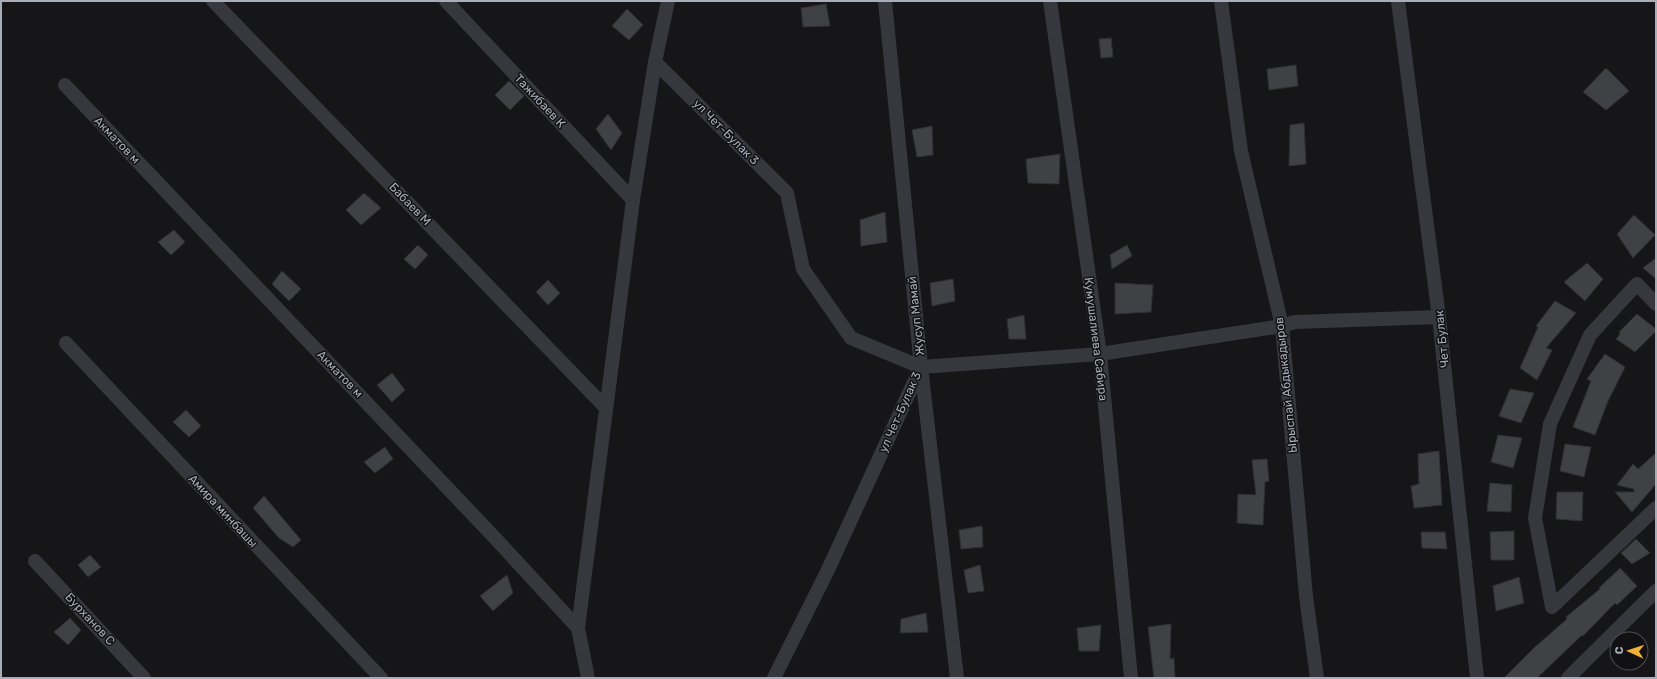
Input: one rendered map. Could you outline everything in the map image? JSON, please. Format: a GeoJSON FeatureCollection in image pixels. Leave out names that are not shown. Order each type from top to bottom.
{"type":"FeatureCollection","features":[{"type":"Feature","properties":{"kind":"street","name":"Бабаев М"},"geometry":{"type":"LineString","coordinates":[[213,1],[606,408]]}},
{"type":"Feature","properties":{"kind":"street","name":"Тажибаев К"},"geometry":{"type":"LineString","coordinates":[[446,1],[633,200]]}},
{"type":"Feature","properties":{"kind":"street"},"geometry":{"type":"LineString","coordinates":[[588,678],[578,628],[633,200],[656,62],[668,1]]}},
{"type":"Feature","properties":{"kind":"street","name":"Жусуп Мамай"},"geometry":{"type":"LineString","coordinates":[[885,1],[921,368],[957,678]]}},
{"type":"Feature","properties":{"kind":"street","name":"Кумушалиева Сабира"},"geometry":{"type":"LineString","coordinates":[[1050,1],[1100,354],[1131,678]]}},
{"type":"Feature","properties":{"kind":"street","name":"Ырыспай Абдыкадыров"},"geometry":{"type":"LineString","coordinates":[[1221,1],[1241,151],[1282,326],[1306,596],[1317,678]]}},
{"type":"Feature","properties":{"kind":"street","name":"Чет Булак"},"geometry":{"type":"LineString","coordinates":[[1398,1],[1439,317],[1477,678]]}},
{"type":"Feature","properties":{"kind":"street","name":"ул Чет-Булак 3"},"geometry":{"type":"LineString","coordinates":[[656,62],[787,193],[803,269],[852,338],[921,368],[830,565],[774,678]]}},
{"type":"Feature","properties":{"kind":"street","name":"Акматов м"},"geometry":{"type":"LineString","coordinates":[[65,85],[495,538],[578,628]]}},
{"type":"Feature","properties":{"kind":"street"},"geometry":{"type":"LineString","coordinates":[[1656,304],[1637,284],[1590,335],[1550,424],[1535,518],[1552,607],[1656,508]]}},
{"type":"Feature","properties":{"kind":"street"},"geometry":{"type":"LineString","coordinates":[[921,368],[1100,354],[1282,326],[1295,322],[1439,317]]}},
{"type":"Feature","properties":{"kind":"street","name":"Амира минбашы"},"geometry":{"type":"LineString","coordinates":[[66,343],[381,678]]}},
{"type":"Feature","properties":{"kind":"street","name":"Бурханов С"},"geometry":{"type":"LineString","coordinates":[[35,561],[144,678]]}},
{"type":"Feature","properties":{"kind":"street"},"geometry":{"type":"LineString","coordinates":[[1568,678],[1656,591]]}},
{"type":"Feature","properties":{"kind":"building"},"geometry":{"type":"Polygon","coordinates":[[[826,4],[830,26],[803,27],[801,8],[826,4]]]}},
{"type":"Feature","properties":{"kind":"building"},"geometry":{"type":"Polygon","coordinates":[[[627,9],[643,25],[629,40],[612,26],[627,9]]]}},
{"type":"Feature","properties":{"kind":"building"},"geometry":{"type":"Polygon","coordinates":[[[1111,38],[1113,57],[1101,58],[1099,39],[1111,38]]]}},
{"type":"Feature","properties":{"kind":"building"},"geometry":{"type":"Polygon","coordinates":[[[1296,65],[1298,86],[1269,90],[1267,69],[1296,65]]]}},
{"type":"Feature","properties":{"kind":"building"},"geometry":{"type":"Polygon","coordinates":[[[1606,68],[1629,91],[1606,110],[1583,92],[1606,68]]]}},
{"type":"Feature","properties":{"kind":"building"},"geometry":{"type":"Polygon","coordinates":[[[509,81],[524,96],[510,110],[495,95],[509,81]]]}},
{"type":"Feature","properties":{"kind":"building"},"geometry":{"type":"Polygon","coordinates":[[[608,114],[622,133],[611,150],[596,129],[608,114]]]}},
{"type":"Feature","properties":{"kind":"building"},"geometry":{"type":"Polygon","coordinates":[[[1304,123],[1306,164],[1289,166],[1290,125],[1304,123]]]}},
{"type":"Feature","properties":{"kind":"building"},"geometry":{"type":"Polygon","coordinates":[[[932,126],[933,155],[917,157],[912,130],[932,126]]]}},
{"type":"Feature","properties":{"kind":"building"},"geometry":{"type":"Polygon","coordinates":[[[1060,154],[1059,184],[1028,183],[1026,159],[1060,154]]]}},
{"type":"Feature","properties":{"kind":"building"},"geometry":{"type":"Polygon","coordinates":[[[364,193],[381,208],[361,225],[346,210],[364,193]]]}},
{"type":"Feature","properties":{"kind":"building"},"geometry":{"type":"Polygon","coordinates":[[[885,212],[887,242],[861,246],[860,220],[885,212]]]}},
{"type":"Feature","properties":{"kind":"building"},"geometry":{"type":"Polygon","coordinates":[[[1634,215],[1655,235],[1633,258],[1617,234],[1634,215]]]}},
{"type":"Feature","properties":{"kind":"building"},"geometry":{"type":"Polygon","coordinates":[[[174,230],[185,242],[171,255],[158,242],[174,230]]]}},
{"type":"Feature","properties":{"kind":"building"},"geometry":{"type":"Polygon","coordinates":[[[418,245],[428,255],[415,269],[404,259],[418,245]]]}},
{"type":"Feature","properties":{"kind":"building"},"geometry":{"type":"Polygon","coordinates":[[[1127,245],[1132,256],[1112,269],[1110,255],[1127,245]]]}},
{"type":"Feature","properties":{"kind":"building"},"geometry":{"type":"Polygon","coordinates":[[[1656,258],[1656,279],[1643,268],[1656,258]]]}},
{"type":"Feature","properties":{"kind":"building"},"geometry":{"type":"Polygon","coordinates":[[[1587,263],[1603,279],[1585,301],[1564,282],[1587,263]]]}},
{"type":"Feature","properties":{"kind":"building"},"geometry":{"type":"Polygon","coordinates":[[[282,271],[301,289],[289,301],[272,284],[282,271]]]}},
{"type":"Feature","properties":{"kind":"building"},"geometry":{"type":"Polygon","coordinates":[[[953,279],[955,301],[932,306],[930,283],[953,279]]]}},
{"type":"Feature","properties":{"kind":"building"},"geometry":{"type":"Polygon","coordinates":[[[548,280],[560,293],[548,305],[536,292],[548,280]]]}},
{"type":"Feature","properties":{"kind":"building"},"geometry":{"type":"Polygon","coordinates":[[[1115,283],[1153,285],[1151,312],[1115,314],[1115,283]]]}},
{"type":"Feature","properties":{"kind":"building"},"geometry":{"type":"Polygon","coordinates":[[[1555,301],[1576,313],[1546,348],[1552,350],[1537,380],[1520,368],[1538,327],[1536,326],[1555,301]]]}},
{"type":"Feature","properties":{"kind":"building"},"geometry":{"type":"Polygon","coordinates":[[[1637,314],[1656,329],[1656,331],[1635,352],[1616,339],[1620,334],[1619,332],[1637,314]]]}},
{"type":"Feature","properties":{"kind":"building"},"geometry":{"type":"Polygon","coordinates":[[[1024,315],[1026,339],[1009,339],[1007,319],[1024,315]]]}},
{"type":"Feature","properties":{"kind":"building"},"geometry":{"type":"Polygon","coordinates":[[[1605,354],[1625,367],[1608,401],[1595,435],[1573,427],[1591,381],[1587,379],[1605,354]]]}},
{"type":"Feature","properties":{"kind":"building"},"geometry":{"type":"Polygon","coordinates":[[[392,373],[405,390],[392,402],[377,385],[392,373]]]}},
{"type":"Feature","properties":{"kind":"building"},"geometry":{"type":"Polygon","coordinates":[[[1510,389],[1534,393],[1521,423],[1499,416],[1510,389]]]}},
{"type":"Feature","properties":{"kind":"building"},"geometry":{"type":"Polygon","coordinates":[[[186,410],[201,426],[189,437],[173,422],[186,410]]]}},
{"type":"Feature","properties":{"kind":"building"},"geometry":{"type":"Polygon","coordinates":[[[1498,435],[1522,438],[1513,468],[1491,462],[1498,435]]]}},
{"type":"Feature","properties":{"kind":"building"},"geometry":{"type":"Polygon","coordinates":[[[1565,444],[1591,447],[1584,477],[1560,471],[1565,444]]]}},
{"type":"Feature","properties":{"kind":"building"},"geometry":{"type":"Polygon","coordinates":[[[385,447],[393,459],[375,473],[364,462],[385,447]]]}},
{"type":"Feature","properties":{"kind":"building"},"geometry":{"type":"Polygon","coordinates":[[[1439,451],[1442,505],[1414,508],[1411,486],[1419,484],[1418,454],[1439,451]]]}},
{"type":"Feature","properties":{"kind":"building"},"geometry":{"type":"Polygon","coordinates":[[[1656,453],[1656,484],[1632,512],[1615,492],[1634,492],[1634,489],[1617,485],[1633,464],[1638,469],[1656,453]]]}},
{"type":"Feature","properties":{"kind":"building"},"geometry":{"type":"Polygon","coordinates":[[[1267,459],[1269,481],[1265,482],[1263,525],[1237,523],[1238,494],[1256,495],[1252,460],[1267,459]]]}},
{"type":"Feature","properties":{"kind":"building"},"geometry":{"type":"Polygon","coordinates":[[[1490,483],[1512,485],[1511,512],[1487,511],[1490,483]]]}},
{"type":"Feature","properties":{"kind":"building"},"geometry":{"type":"Polygon","coordinates":[[[1557,492],[1583,492],[1582,521],[1556,519],[1557,492]]]}},
{"type":"Feature","properties":{"kind":"building"},"geometry":{"type":"Polygon","coordinates":[[[264,496],[301,540],[293,547],[279,538],[253,508],[264,496]]]}},
{"type":"Feature","properties":{"kind":"building"},"geometry":{"type":"Polygon","coordinates":[[[982,526],[983,547],[961,549],[959,530],[982,526]]]}},
{"type":"Feature","properties":{"kind":"building"},"geometry":{"type":"Polygon","coordinates":[[[1514,531],[1514,560],[1491,560],[1490,532],[1514,531]]]}},
{"type":"Feature","properties":{"kind":"building"},"geometry":{"type":"Polygon","coordinates":[[[1421,532],[1445,532],[1447,549],[1422,548],[1421,532]]]}},
{"type":"Feature","properties":{"kind":"building"},"geometry":{"type":"Polygon","coordinates":[[[1636,539],[1650,553],[1632,564],[1621,553],[1636,539]]]}},
{"type":"Feature","properties":{"kind":"building"},"geometry":{"type":"Polygon","coordinates":[[[90,555],[101,567],[88,577],[78,565],[90,555]]]}},
{"type":"Feature","properties":{"kind":"building"},"geometry":{"type":"Polygon","coordinates":[[[980,565],[984,591],[968,593],[964,570],[980,565]]]}},
{"type":"Feature","properties":{"kind":"building"},"geometry":{"type":"Polygon","coordinates":[[[1620,568],[1637,586],[1617,605],[1615,603],[1583,636],[1582,635],[1537,678],[1504,678],[1535,647],[1567,619],[1566,617],[1600,589],[1599,588],[1620,568]]]}},
{"type":"Feature","properties":{"kind":"building"},"geometry":{"type":"Polygon","coordinates":[[[507,575],[513,593],[493,611],[480,596],[507,575]]]}},
{"type":"Feature","properties":{"kind":"building"},"geometry":{"type":"Polygon","coordinates":[[[1519,577],[1524,603],[1496,611],[1493,586],[1519,577]]]}},
{"type":"Feature","properties":{"kind":"building"},"geometry":{"type":"Polygon","coordinates":[[[926,613],[928,632],[900,633],[901,619],[926,613]]]}},
{"type":"Feature","properties":{"kind":"building"},"geometry":{"type":"Polygon","coordinates":[[[70,618],[81,630],[68,645],[54,632],[70,618]]]}},
{"type":"Feature","properties":{"kind":"building"},"geometry":{"type":"Polygon","coordinates":[[[1171,624],[1170,659],[1174,658],[1175,678],[1154,678],[1148,627],[1171,624]]]}},
{"type":"Feature","properties":{"kind":"building"},"geometry":{"type":"Polygon","coordinates":[[[1101,625],[1099,651],[1079,651],[1077,628],[1101,625]]]}}]}
